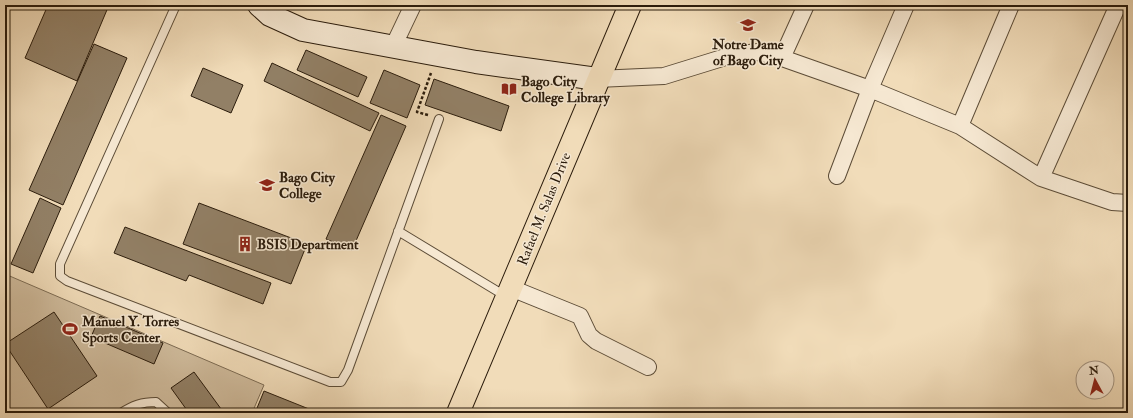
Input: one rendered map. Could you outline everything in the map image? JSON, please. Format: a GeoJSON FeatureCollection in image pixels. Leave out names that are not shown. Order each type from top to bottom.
{"type":"FeatureCollection","features":[{"type":"Feature","properties":{"kind":"highway","name":"Rafael M. Salas Drive"},"geometry":{"type":"LineString","coordinates":[[458,413],[630,5]]}},
{"type":"Feature","properties":{"kind":"street"},"geometry":{"type":"LineString","coordinates":[[259,5],[270,15],[303,30],[437,55],[598,79],[664,76],[732,55],[758,52],[782,58],[870,89],[960,126],[1041,178],[1112,202],[1128,203]]}},
{"type":"Feature","properties":{"kind":"street"},"geometry":{"type":"LineString","coordinates":[[393,46],[413,5]]}},
{"type":"Feature","properties":{"kind":"street"},"geometry":{"type":"LineString","coordinates":[[782,58],[806,5]]}},
{"type":"Feature","properties":{"kind":"street"},"geometry":{"type":"LineString","coordinates":[[837,176],[870,89],[906,5]]}},
{"type":"Feature","properties":{"kind":"street"},"geometry":{"type":"LineString","coordinates":[[960,126],[1012,5]]}},
{"type":"Feature","properties":{"kind":"street"},"geometry":{"type":"LineString","coordinates":[[1041,178],[1118,5]]}},
{"type":"Feature","properties":{"kind":"street"},"geometry":{"type":"LineString","coordinates":[[509,292],[580,316],[589,335],[596,341],[648,367]]}},
{"type":"Feature","properties":{"kind":"lane"},"geometry":{"type":"LineString","coordinates":[[176,5],[60,264],[60,276],[67,281],[330,382],[341,382],[348,370],[439,119]]}},
{"type":"Feature","properties":{"kind":"lane"},"geometry":{"type":"LineString","coordinates":[[398,231],[509,292]]}},
{"type":"Feature","properties":{"kind":"lane"},"geometry":{"type":"LineString","coordinates":[[121,413],[133,406],[156,402],[168,413]]}},
{"type":"Feature","properties":{"kind":"path"},"geometry":{"type":"LineString","coordinates":[[437,55],[417,112],[439,119]]}},
{"type":"Feature","properties":{"kind":"shaded area","name":"Manuel Y. Torres Sports Center"},"geometry":{"type":"Polygon","coordinates":[[[5,274],[264,385],[252,413],[5,413],[5,274]]]}},
{"type":"Feature","properties":{"kind":"building"},"geometry":{"type":"Polygon","coordinates":[[[48,5],[109,5],[77,81],[25,58],[48,5]]]}},
{"type":"Feature","properties":{"kind":"building"},"geometry":{"type":"Polygon","coordinates":[[[94,44],[127,58],[63,205],[29,190],[94,44]]]}},
{"type":"Feature","properties":{"kind":"building"},"geometry":{"type":"Polygon","coordinates":[[[306,50],[367,77],[358,97],[297,70],[306,50]]]}},
{"type":"Feature","properties":{"kind":"building"},"geometry":{"type":"Polygon","coordinates":[[[272,63],[379,113],[370,131],[264,81],[272,63]]]}},
{"type":"Feature","properties":{"kind":"building"},"geometry":{"type":"Polygon","coordinates":[[[203,68],[243,85],[231,113],[191,96],[203,68]]]}},
{"type":"Feature","properties":{"kind":"building"},"geometry":{"type":"Polygon","coordinates":[[[384,70],[420,85],[407,118],[370,103],[384,70]]]}},
{"type":"Feature","properties":{"kind":"building"},"geometry":{"type":"Polygon","coordinates":[[[434,79],[509,106],[501,131],[425,105],[434,79]]]}},
{"type":"Feature","properties":{"kind":"building"},"geometry":{"type":"Polygon","coordinates":[[[381,115],[406,126],[352,250],[326,239],[381,115]]]}},
{"type":"Feature","properties":{"kind":"building"},"geometry":{"type":"Polygon","coordinates":[[[40,198],[61,208],[33,273],[11,264],[40,198]]]}},
{"type":"Feature","properties":{"kind":"building","name":"BSIS Department"},"geometry":{"type":"Polygon","coordinates":[[[199,203],[307,244],[291,284],[183,244],[199,203]]]}},
{"type":"Feature","properties":{"kind":"building"},"geometry":{"type":"Polygon","coordinates":[[[125,227],[271,283],[263,304],[189,275],[186,281],[114,253],[125,227]]]}},
{"type":"Feature","properties":{"kind":"building"},"geometry":{"type":"Polygon","coordinates":[[[54,312],[97,376],[48,409],[5,344],[54,312]]]}},
{"type":"Feature","properties":{"kind":"building"},"geometry":{"type":"Polygon","coordinates":[[[100,316],[163,343],[154,364],[91,337],[100,316]]]}},
{"type":"Feature","properties":{"kind":"building"},"geometry":{"type":"Polygon","coordinates":[[[194,372],[224,413],[189,413],[171,388],[194,372]]]}},
{"type":"Feature","properties":{"kind":"building"},"geometry":{"type":"Polygon","coordinates":[[[264,391],[319,413],[255,413],[264,391]]]}},
{"type":"Feature","properties":{"kind":"place","name":"Notre Dame of Bago City"},"geometry":{"type":"Point","coordinates":[748,25]}},
{"type":"Feature","properties":{"kind":"place","name":"Bago City College Library"},"geometry":{"type":"Point","coordinates":[509,89]}},
{"type":"Feature","properties":{"kind":"place","name":"Bago City College"},"geometry":{"type":"Point","coordinates":[267,185]}},
{"type":"Feature","properties":{"kind":"place","name":"BSIS Department"},"geometry":{"type":"Point","coordinates":[245,244]}},
{"type":"Feature","properties":{"kind":"place","name":"Manuel Y. Torres Sports Center"},"geometry":{"type":"Point","coordinates":[70,329]}}]}
